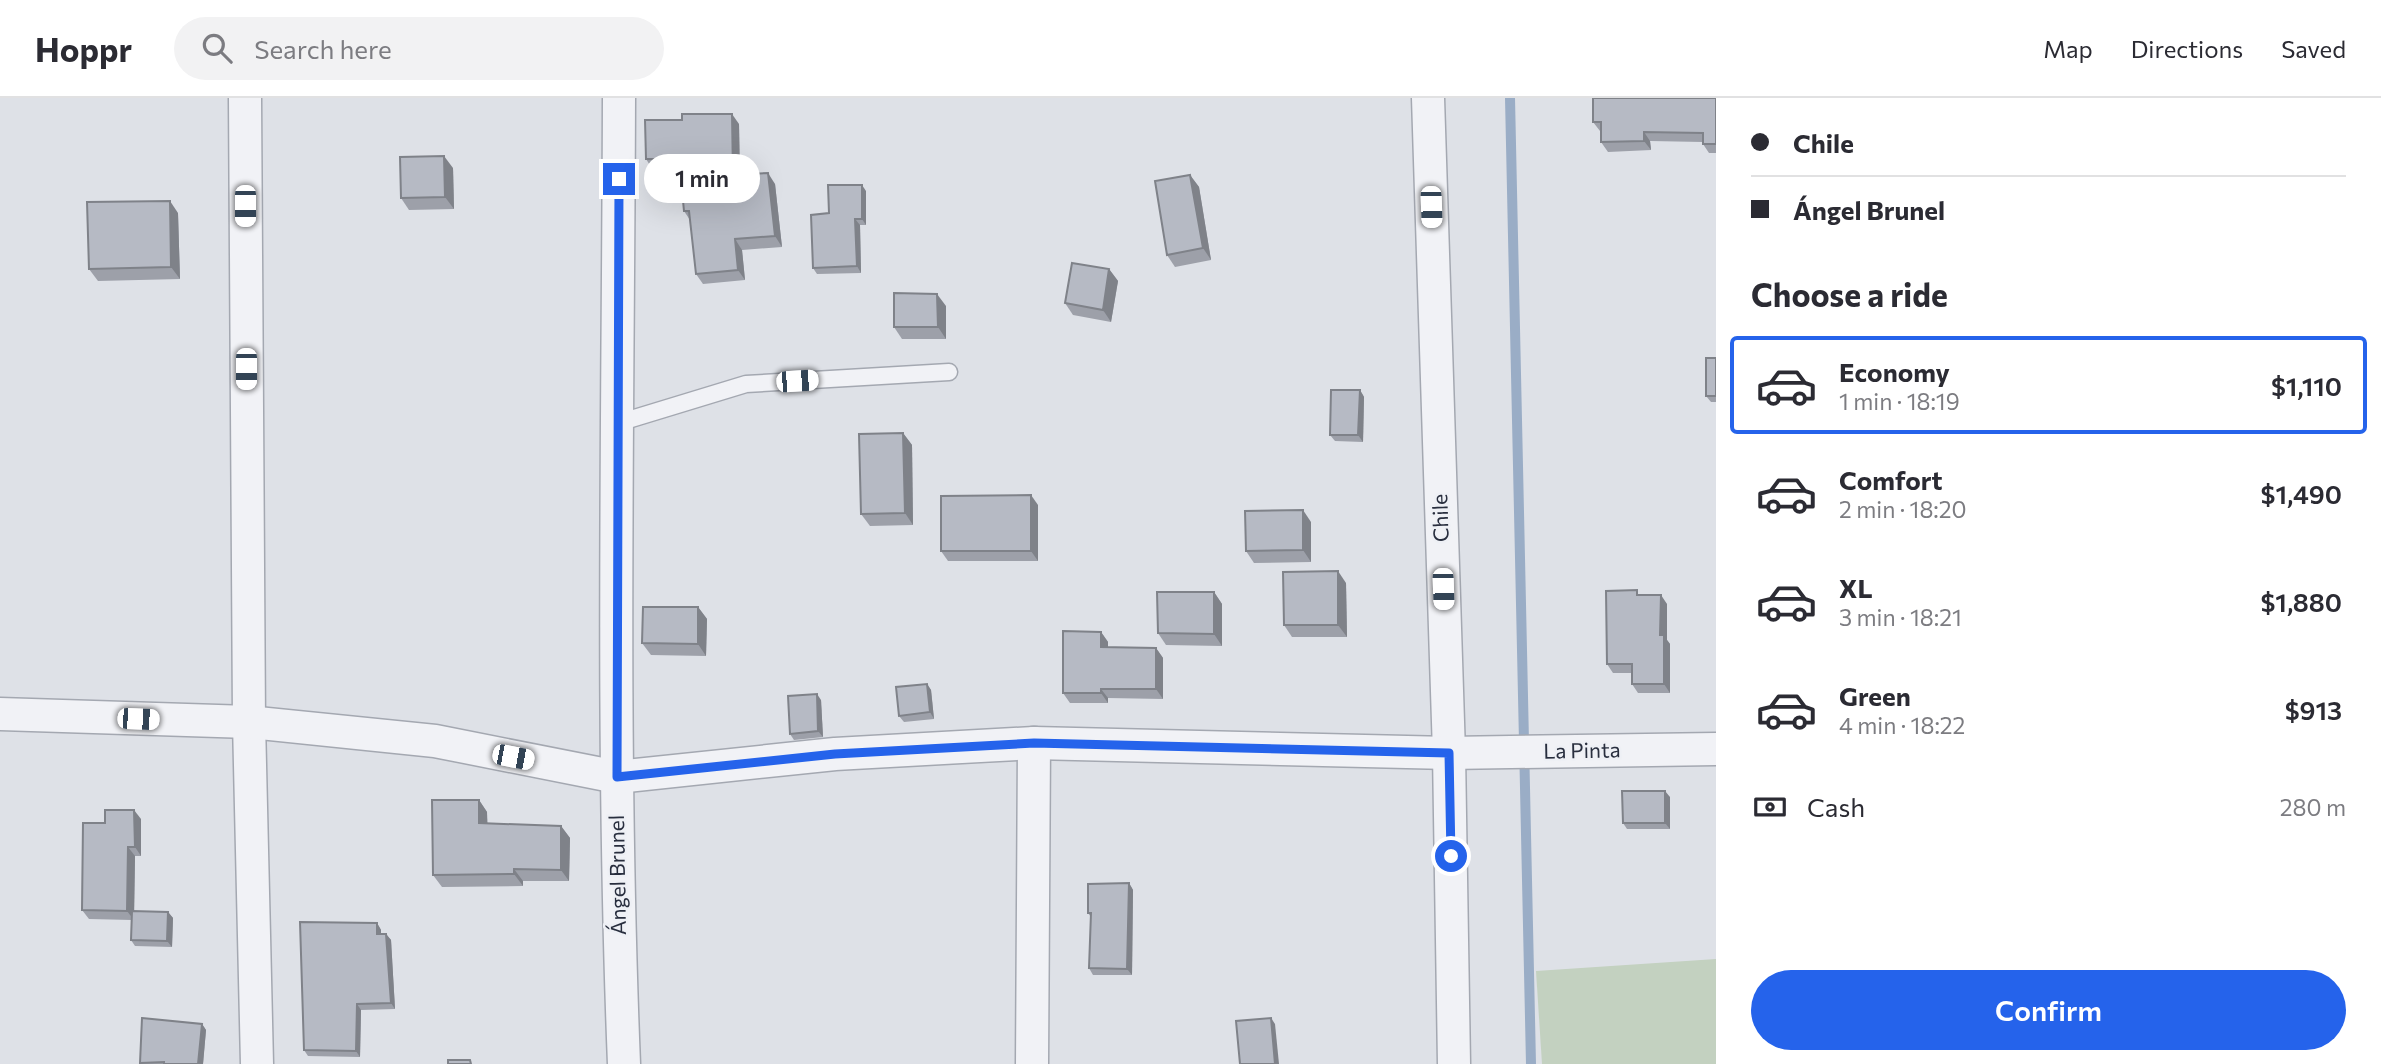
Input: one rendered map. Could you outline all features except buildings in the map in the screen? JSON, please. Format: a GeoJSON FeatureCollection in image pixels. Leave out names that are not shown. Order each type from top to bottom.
{"type":"FeatureCollection","features":[{"type":"Feature","properties":{"kind":"street"},"geometry":{"type":"LineString","coordinates":[[245,98],[249,722],[257,1064]]}},
{"type":"Feature","properties":{"kind":"street","name":"Ángel Brunel"},"geometry":{"type":"LineString","coordinates":[[619,98],[617,777],[624,1064]]}},
{"type":"Feature","properties":{"kind":"street","name":"Chile"},"geometry":{"type":"LineString","coordinates":[[1428,98],[1449,753],[1454,1064]]}},
{"type":"Feature","properties":{"kind":"street","name":"La Pinta"},"geometry":{"type":"LineString","coordinates":[[0,714],[249,722],[435,741],[617,777],[835,754],[1034,743],[1449,753],[1716,750]]}},
{"type":"Feature","properties":{"kind":"street"},"geometry":{"type":"LineString","coordinates":[[1032,1064],[1034,743]]}},
{"type":"Feature","properties":{"kind":"lane"},"geometry":{"type":"LineString","coordinates":[[618,423],[746,384],[949,372]]}},
{"type":"Feature","properties":{"kind":"green space"},"geometry":{"type":"Polygon","coordinates":[[[1716,959],[1716,1064],[1542,1064],[1536,971],[1716,959]]]}},
{"type":"Feature","properties":{"kind":"waterway"},"geometry":{"type":"LineString","coordinates":[[1510,98],[1531,1064]]}},
{"type":"Feature","properties":{"kind":"route"},"geometry":{"type":"LineString","coordinates":[[619,179],[617,777],[835,754],[1034,743],[1449,753],[1451,856]]}}]}
